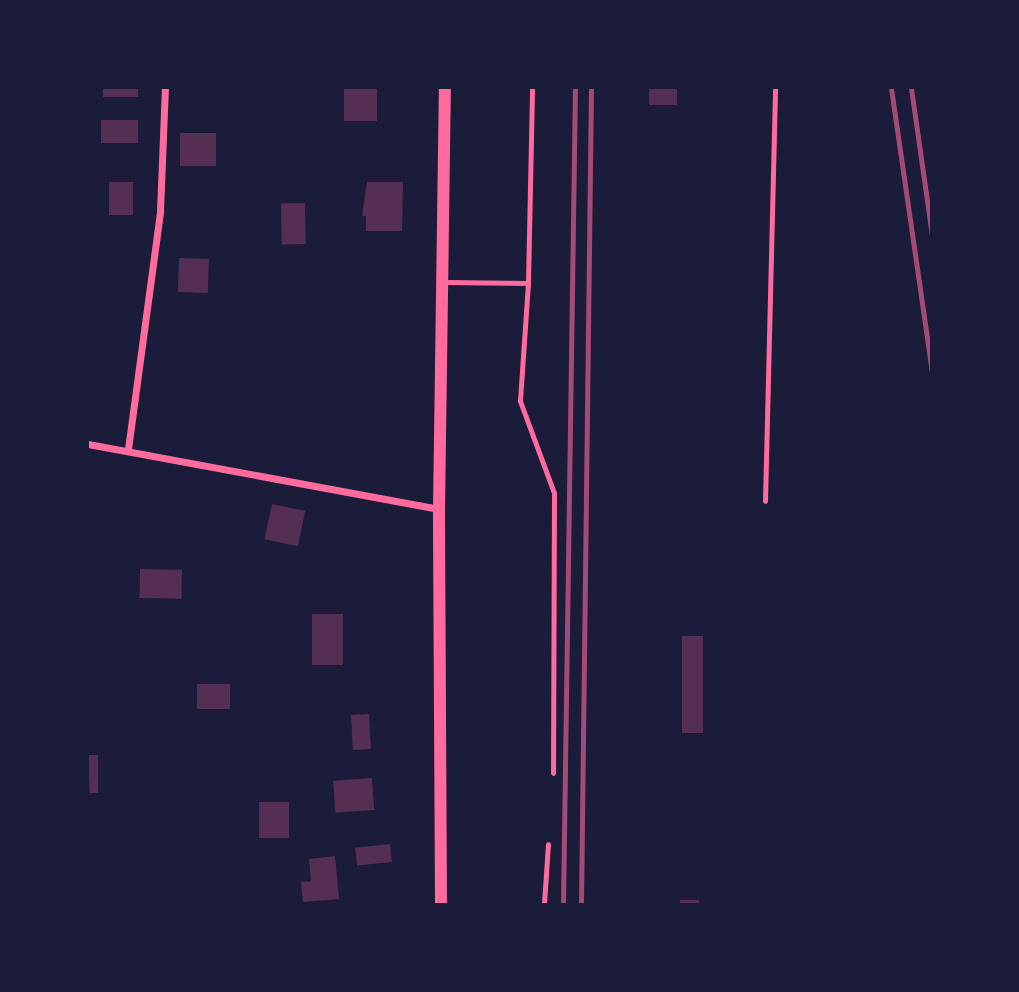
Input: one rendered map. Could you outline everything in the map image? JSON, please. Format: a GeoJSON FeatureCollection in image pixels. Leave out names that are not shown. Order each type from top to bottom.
{"type":"FeatureCollection","features":[{"type":"Feature","properties":{"kind":"street"},"geometry":{"type":"LineString","coordinates":[[128,449],[160,211],[165,88]]}},
{"type":"Feature","properties":{"kind":"street"},"geometry":{"type":"LineString","coordinates":[[441,905],[439,509],[445,88]]}},
{"type":"Feature","properties":{"kind":"street"},"geometry":{"type":"LineString","coordinates":[[88,444],[128,449],[439,509]]}},
{"type":"Feature","properties":{"kind":"lane"},"geometry":{"type":"LineString","coordinates":[[532,88],[528,283],[520,401],[554,493],[553,773]]}},
{"type":"Feature","properties":{"kind":"lane"},"geometry":{"type":"LineString","coordinates":[[765,501],[775,88]]}},
{"type":"Feature","properties":{"kind":"lane"},"geometry":{"type":"LineString","coordinates":[[443,282],[528,283]]}},
{"type":"Feature","properties":{"kind":"lane"},"geometry":{"type":"LineString","coordinates":[[544,905],[548,844]]}},
{"type":"Feature","properties":{"kind":"building"},"geometry":{"type":"Polygon","coordinates":[[[103,88],[138,88],[138,97],[103,97],[103,88]]]}},
{"type":"Feature","properties":{"kind":"building"},"geometry":{"type":"Polygon","coordinates":[[[344,88],[377,88],[377,121],[344,121],[344,88]]]}},
{"type":"Feature","properties":{"kind":"building"},"geometry":{"type":"Polygon","coordinates":[[[649,88],[677,88],[677,105],[649,105],[649,88]]]}},
{"type":"Feature","properties":{"kind":"building"},"geometry":{"type":"Polygon","coordinates":[[[101,120],[138,120],[138,143],[101,143],[101,120]]]}},
{"type":"Feature","properties":{"kind":"building"},"geometry":{"type":"Polygon","coordinates":[[[180,133],[216,133],[216,166],[180,166],[180,133]]]}},
{"type":"Feature","properties":{"kind":"building"},"geometry":{"type":"Polygon","coordinates":[[[109,182],[133,182],[133,215],[109,215],[109,182]]]}},
{"type":"Feature","properties":{"kind":"building"},"geometry":{"type":"Polygon","coordinates":[[[367,182],[403,182],[402,231],[366,231],[366,216],[362,216],[367,182]]]}},
{"type":"Feature","properties":{"kind":"building"},"geometry":{"type":"Polygon","coordinates":[[[281,203],[305,203],[306,244],[282,244],[281,203]]]}},
{"type":"Feature","properties":{"kind":"building"},"geometry":{"type":"Polygon","coordinates":[[[179,258],[209,259],[208,293],[178,292],[179,258]]]}},
{"type":"Feature","properties":{"kind":"building"},"geometry":{"type":"Polygon","coordinates":[[[272,504],[305,511],[298,546],[265,539],[272,504]]]}},
{"type":"Feature","properties":{"kind":"building"},"geometry":{"type":"Polygon","coordinates":[[[140,569],[182,570],[181,599],[139,598],[140,569]]]}},
{"type":"Feature","properties":{"kind":"building"},"geometry":{"type":"Polygon","coordinates":[[[312,614],[343,614],[343,665],[312,665],[312,614]]]}},
{"type":"Feature","properties":{"kind":"building"},"geometry":{"type":"Polygon","coordinates":[[[682,636],[703,636],[703,733],[682,733],[682,636]]]}},
{"type":"Feature","properties":{"kind":"building"},"geometry":{"type":"Polygon","coordinates":[[[197,684],[230,684],[230,709],[197,709],[197,684]]]}},
{"type":"Feature","properties":{"kind":"building"},"geometry":{"type":"Polygon","coordinates":[[[369,714],[371,749],[353,750],[351,715],[369,714]]]}},
{"type":"Feature","properties":{"kind":"building"},"geometry":{"type":"Polygon","coordinates":[[[88,755],[98,755],[98,793],[90,793],[90,800],[88,755]]]}},
{"type":"Feature","properties":{"kind":"building"},"geometry":{"type":"Polygon","coordinates":[[[372,778],[374,810],[335,813],[333,781],[372,778]]]}},
{"type":"Feature","properties":{"kind":"building"},"geometry":{"type":"Polygon","coordinates":[[[259,802],[289,802],[289,838],[259,838],[259,802]]]}},
{"type":"Feature","properties":{"kind":"building"},"geometry":{"type":"Polygon","coordinates":[[[390,844],[392,862],[357,866],[355,848],[390,844]]]}},
{"type":"Feature","properties":{"kind":"building"},"geometry":{"type":"Polygon","coordinates":[[[335,856],[339,899],[303,902],[301,882],[311,881],[309,859],[335,856]]]}},
{"type":"Feature","properties":{"kind":"building"},"geometry":{"type":"Polygon","coordinates":[[[680,900],[699,900],[699,904],[680,904],[680,900]]]}},
{"type":"Feature","properties":{"kind":"railway"},"geometry":{"type":"LineString","coordinates":[[563,904],[575,88]]}},
{"type":"Feature","properties":{"kind":"railway"},"geometry":{"type":"LineString","coordinates":[[581,904],[591,88]]}},
{"type":"Feature","properties":{"kind":"railway"},"geometry":{"type":"LineString","coordinates":[[891,88],[932,374]]}},
{"type":"Feature","properties":{"kind":"railway"},"geometry":{"type":"LineString","coordinates":[[911,88],[932,235]]}}]}
